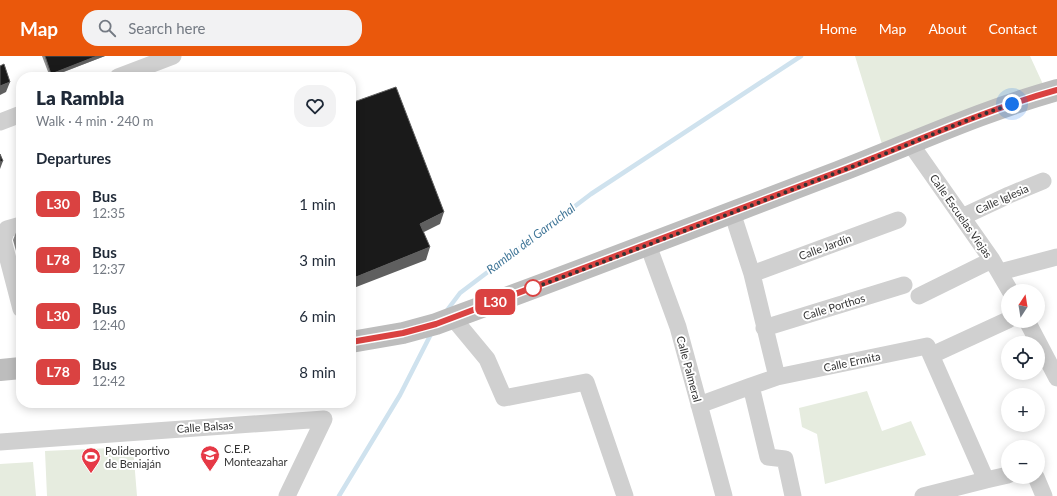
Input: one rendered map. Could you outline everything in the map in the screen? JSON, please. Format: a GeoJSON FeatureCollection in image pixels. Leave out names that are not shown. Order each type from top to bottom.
{"type":"FeatureCollection","features":[{"type":"Feature","properties":{"kind":"main road"},"geometry":{"type":"LineString","coordinates":[[356,341],[403,333],[453,318],[648,245],[977,116],[1057,90]]}},
{"type":"Feature","properties":{"kind":"main road"},"geometry":{"type":"LineString","coordinates":[[0,370],[16,368]]}},
{"type":"Feature","properties":{"kind":"street"},"geometry":{"type":"LineString","coordinates":[[131,72],[173,56]]}},
{"type":"Feature","properties":{"kind":"street"},"geometry":{"type":"LineString","coordinates":[[0,122],[16,116]]}},
{"type":"Feature","properties":{"kind":"street","name":"Calle Escuelas Viejas"},"geometry":{"type":"LineString","coordinates":[[910,143],[996,266],[1006,284]]}},
{"type":"Feature","properties":{"kind":"street","name":"Calle Iglesia"},"geometry":{"type":"LineString","coordinates":[[962,217],[1043,180]]}},
{"type":"Feature","properties":{"kind":"street"},"geometry":{"type":"LineString","coordinates":[[732,212],[752,274],[777,377]]}},
{"type":"Feature","properties":{"kind":"street","name":"Calle Jardín"},"geometry":{"type":"LineString","coordinates":[[752,274],[898,220]]}},
{"type":"Feature","properties":{"kind":"street"},"geometry":{"type":"LineString","coordinates":[[16,226],[7,229],[3,240],[16,290]]}},
{"type":"Feature","properties":{"kind":"street","name":"Calle Palmeral"},"geometry":{"type":"LineString","coordinates":[[648,245],[678,327],[724,496]]}},
{"type":"Feature","properties":{"kind":"street"},"geometry":{"type":"LineString","coordinates":[[919,296],[996,266],[1057,257]]}},
{"type":"Feature","properties":{"kind":"street","name":"Calle Porthos"},"geometry":{"type":"LineString","coordinates":[[764,328],[904,285]]}},
{"type":"Feature","properties":{"kind":"street"},"geometry":{"type":"LineString","coordinates":[[453,318],[487,359],[504,398],[586,382],[625,496]]}},
{"type":"Feature","properties":{"kind":"street","name":"Calle Ermita"},"geometry":{"type":"LineString","coordinates":[[699,405],[777,377],[930,350],[1001,323]]}},
{"type":"Feature","properties":{"kind":"street"},"geometry":{"type":"LineString","coordinates":[[1031,328],[1057,378]]}},
{"type":"Feature","properties":{"kind":"street"},"geometry":{"type":"LineString","coordinates":[[930,350],[986,480]]}},
{"type":"Feature","properties":{"kind":"street"},"geometry":{"type":"LineString","coordinates":[[751,386],[768,457],[785,460],[793,496]]}},
{"type":"Feature","properties":{"kind":"street","name":"Calle Balsas"},"geometry":{"type":"LineString","coordinates":[[0,442],[324,418],[287,496]]}},
{"type":"Feature","properties":{"kind":"street"},"geometry":{"type":"LineString","coordinates":[[923,496],[1001,477]]}},
{"type":"Feature","properties":{"kind":"street"},"geometry":{"type":"LineString","coordinates":[[1039,484],[1044,496]]}},
{"type":"Feature","properties":{"kind":"shaded area"},"geometry":{"type":"Polygon","coordinates":[[[855,56],[1030,56],[1047,93],[885,154],[855,56]]]}},
{"type":"Feature","properties":{"kind":"shaded area"},"geometry":{"type":"Polygon","coordinates":[[[867,391],[882,431],[911,421],[926,455],[825,484],[817,434],[802,427],[799,408],[867,391]]]}},
{"type":"Feature","properties":{"kind":"shaded area","name":"Polideportivo de Beniaján"},"geometry":{"type":"Polygon","coordinates":[[[133,447],[137,496],[47,496],[45,451],[133,447]]]}},
{"type":"Feature","properties":{"kind":"shaded area"},"geometry":{"type":"Polygon","coordinates":[[[33,462],[36,496],[0,496],[0,464],[33,462]]]}},
{"type":"Feature","properties":{"kind":"building"},"geometry":{"type":"Polygon","coordinates":[[[45,56],[97,56],[56,72],[50,72],[45,56]]]}},
{"type":"Feature","properties":{"kind":"building"},"geometry":{"type":"Polygon","coordinates":[[[4,64],[10,82],[0,86],[0,66],[4,64]]]}},
{"type":"Feature","properties":{"kind":"building"},"geometry":{"type":"Polygon","coordinates":[[[396,87],[444,212],[420,224],[430,247],[356,277],[356,101],[396,87]]]}},
{"type":"Feature","properties":{"kind":"building"},"geometry":{"type":"Polygon","coordinates":[[[0,154],[3,161],[0,162],[0,154]]]}},
{"type":"Feature","properties":{"kind":"waterway","name":"Rambla del Garruchal"},"geometry":{"type":"LineString","coordinates":[[445,313],[460,293],[591,194],[801,56]]}},
{"type":"Feature","properties":{"kind":"waterway","name":"Rambla del Garruchal"},"geometry":{"type":"LineString","coordinates":[[339,496],[400,395],[432,332]]}},
{"type":"Feature","properties":{"kind":"bus line","name":"L30"},"geometry":{"type":"LineString","coordinates":[[356,341],[403,333],[436,324],[885,154],[977,116],[1057,90]]}},
{"type":"Feature","properties":{"kind":"place","name":"C.E.P. Monteazahar"},"geometry":{"type":"Point","coordinates":[210,472]}},
{"type":"Feature","properties":{"kind":"place","name":"Polideportivo de Beniaján"},"geometry":{"type":"Point","coordinates":[91,474]}},
{"type":"Feature","properties":{"kind":"route"},"geometry":{"type":"LineString","coordinates":[[533,288],[528,290],[885,154],[977,116],[1012,104]]}}]}
